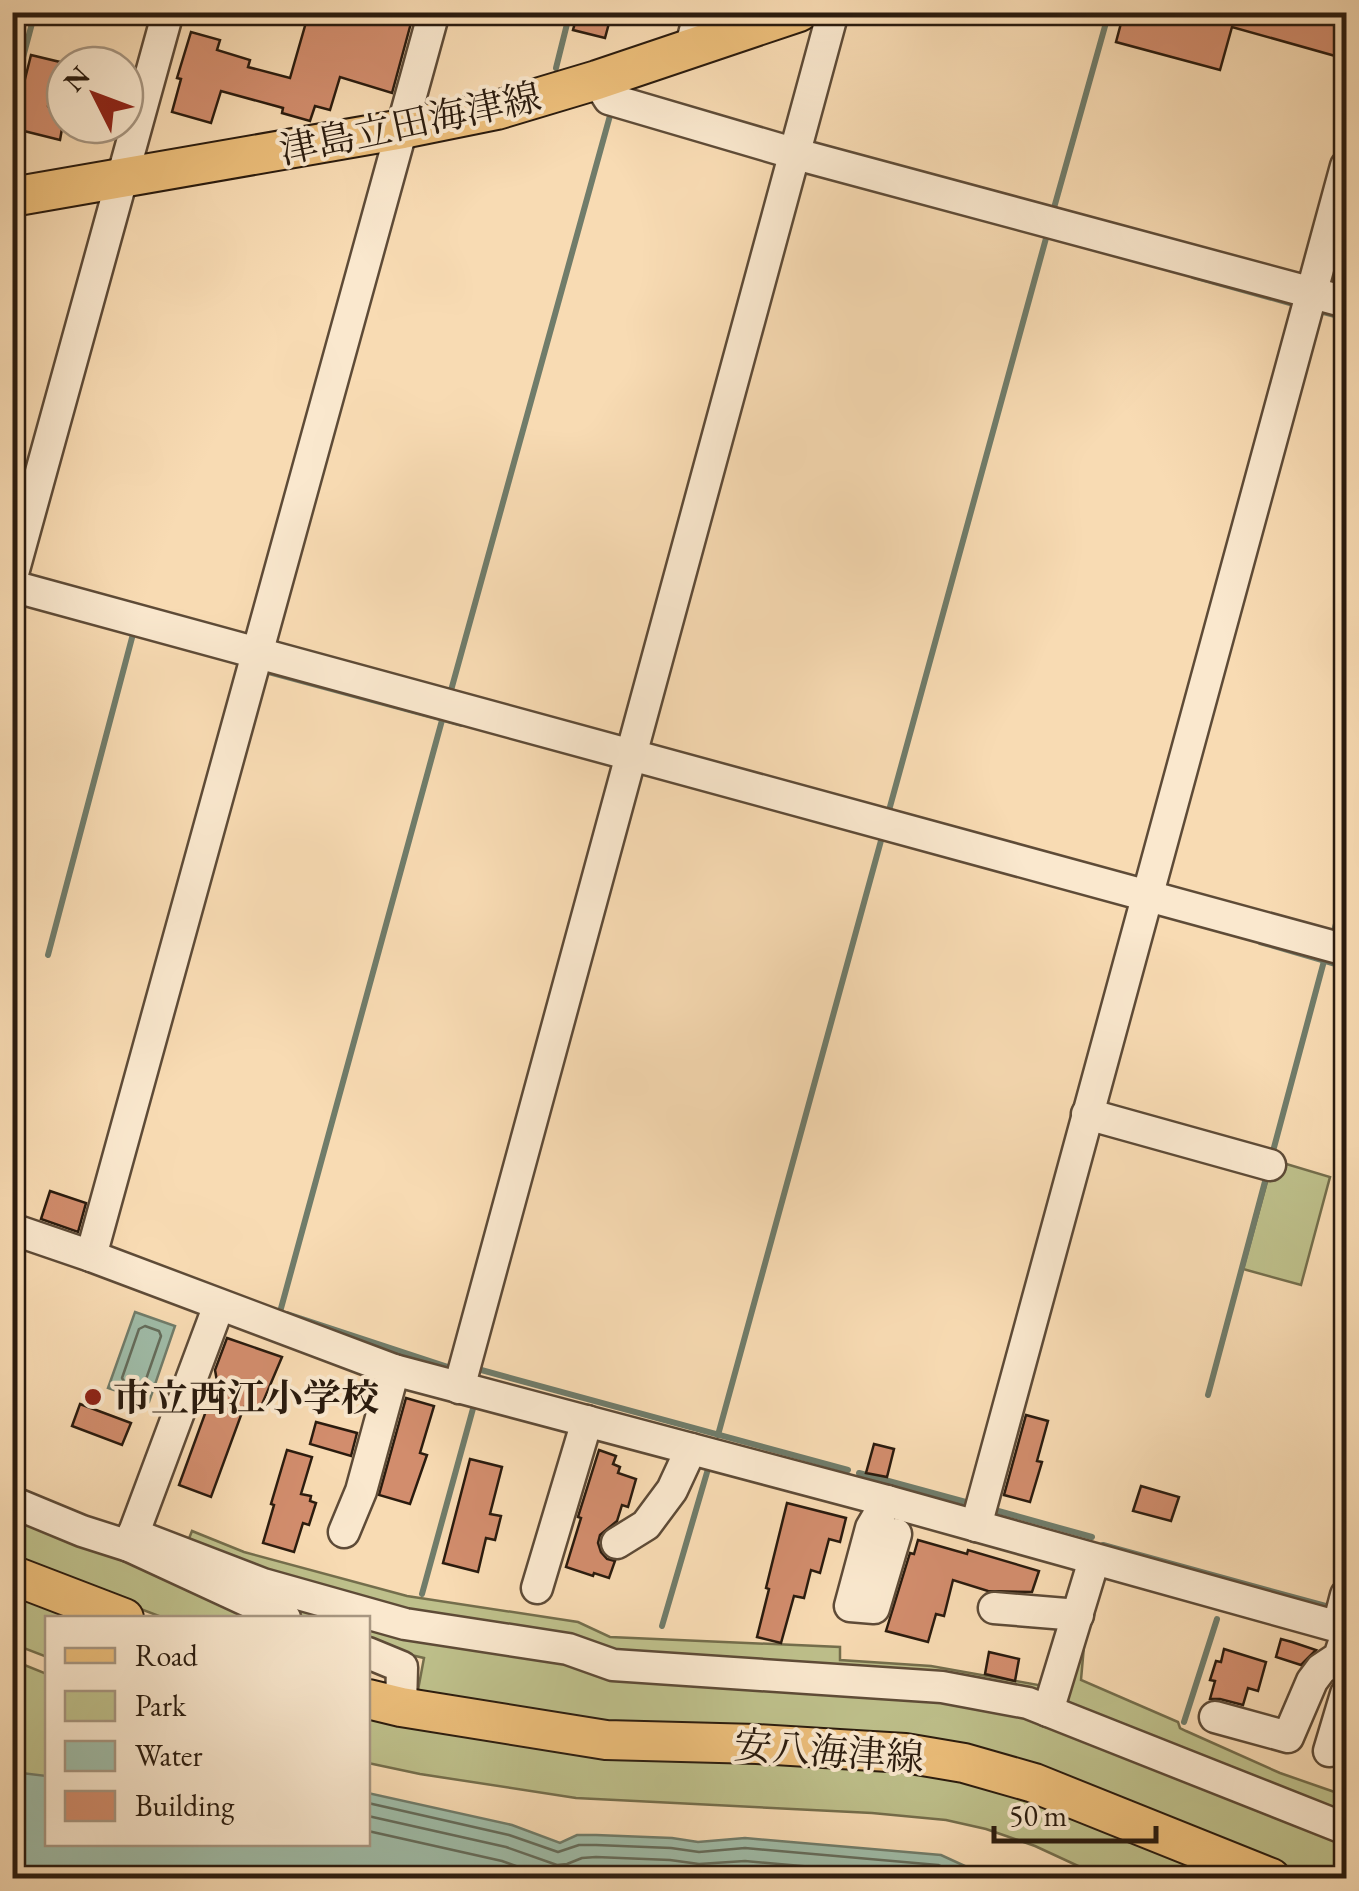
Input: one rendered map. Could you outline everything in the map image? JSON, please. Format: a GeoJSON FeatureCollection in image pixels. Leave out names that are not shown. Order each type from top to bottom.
{"type":"FeatureCollection","features":[{"type":"Feature","properties":{"kind":"main road","name":"津島立田海津線"},"geometry":{"type":"LineString","coordinates":[[12,197],[497,110],[799,12]]}},
{"type":"Feature","properties":{"kind":"main road"},"geometry":{"type":"LineString","coordinates":[[12,1575],[119,1616]]}},
{"type":"Feature","properties":{"kind":"main road","name":"安八海津線"},"geometry":{"type":"LineString","coordinates":[[384,1703],[606,1740],[905,1753],[964,1763],[1034,1783],[1272,1878]]}},
{"type":"Feature","properties":{"kind":"street"},"geometry":{"type":"LineString","coordinates":[[12,577],[168,12]]}},
{"type":"Feature","properties":{"kind":"street"},"geometry":{"type":"LineString","coordinates":[[91,1256],[434,12]]}},
{"type":"Feature","properties":{"kind":"street"},"geometry":{"type":"LineString","coordinates":[[690,49],[700,12]]}},
{"type":"Feature","properties":{"kind":"street"},"geometry":{"type":"LineString","coordinates":[[459,1388],[834,12]]}},
{"type":"Feature","properties":{"kind":"street"},"geometry":{"type":"LineString","coordinates":[[597,80],[609,99],[796,154],[1346,302]]}},
{"type":"Feature","properties":{"kind":"street"},"geometry":{"type":"LineString","coordinates":[[976,1526],[1346,166]]}},
{"type":"Feature","properties":{"kind":"street"},"geometry":{"type":"LineString","coordinates":[[12,586],[1346,950]]}},
{"type":"Feature","properties":{"kind":"street"},"geometry":{"type":"LineString","coordinates":[[1087,1114],[1270,1165]]}},
{"type":"Feature","properties":{"kind":"street"},"geometry":{"type":"LineString","coordinates":[[12,1229],[394,1370],[976,1526],[1344,1630]]}},
{"type":"Feature","properties":{"kind":"street"},"geometry":{"type":"LineString","coordinates":[[131,1540],[218,1305]]}},
{"type":"Feature","properties":{"kind":"street"},"geometry":{"type":"LineString","coordinates":[[344,1532],[361,1491],[394,1370]]}},
{"type":"Feature","properties":{"kind":"street"},"geometry":{"type":"LineString","coordinates":[[537,1588],[587,1422]]}},
{"type":"Feature","properties":{"kind":"street"},"geometry":{"type":"LineString","coordinates":[[618,1543],[646,1525],[672,1490],[690,1449]]}},
{"type":"Feature","properties":{"kind":"street"},"geometry":{"type":"LineString","coordinates":[[12,1502],[82,1530],[131,1540],[264,1584],[406,1624],[568,1649],[614,1665],[942,1687],[1028,1703],[1346,1829]]}},
{"type":"Feature","properties":{"kind":"street"},"geometry":{"type":"LineString","coordinates":[[887,1502],[871,1528],[850,1606],[874,1608],[896,1534]]}},
{"type":"Feature","properties":{"kind":"street"},"geometry":{"type":"LineString","coordinates":[[131,1540],[280,1616]]}},
{"type":"Feature","properties":{"kind":"street"},"geometry":{"type":"LineString","coordinates":[[1048,1711],[1094,1560]]}},
{"type":"Feature","properties":{"kind":"street"},"geometry":{"type":"LineString","coordinates":[[1215,1718],[1288,1736],[1312,1681],[1339,1657],[1346,1596]]}},
{"type":"Feature","properties":{"kind":"street"},"geometry":{"type":"LineString","coordinates":[[994,1608],[1078,1615]]}},
{"type":"Feature","properties":{"kind":"street"},"geometry":{"type":"LineString","coordinates":[[370,1654],[402,1667],[384,1703]]}},
{"type":"Feature","properties":{"kind":"street"},"geometry":{"type":"LineString","coordinates":[[1329,1751],[1346,1694]]}},
{"type":"Feature","properties":{"kind":"green space"},"geometry":{"type":"Polygon","coordinates":[[[1273,1160],[1330,1177],[1301,1285],[1243,1269],[1273,1160]]]}},
{"type":"Feature","properties":{"kind":"green space"},"geometry":{"type":"Polygon","coordinates":[[[12,1508],[265,1616],[159,1616],[13,1560],[12,1508]]]}},
{"type":"Feature","properties":{"kind":"green space"},"geometry":{"type":"Polygon","coordinates":[[[149,1523],[188,1541],[192,1531],[244,1552],[407,1596],[578,1622],[610,1637],[840,1647],[840,1660],[931,1666],[1044,1686],[1048,1697],[653,1662],[408,1618],[157,1536],[149,1523]]]}},
{"type":"Feature","properties":{"kind":"green space"},"geometry":{"type":"Polygon","coordinates":[[[211,1572],[358,1616],[297,1616],[210,1576],[211,1572]]]}},
{"type":"Feature","properties":{"kind":"green space"},"geometry":{"type":"Polygon","coordinates":[[[12,1589],[81,1616],[45,1616],[45,1656],[13,1644],[12,1589]]]}},
{"type":"Feature","properties":{"kind":"green space"},"geometry":{"type":"Polygon","coordinates":[[[370,1620],[404,1629],[566,1655],[606,1672],[937,1692],[1016,1706],[1056,1718],[1346,1834],[1346,1878],[1317,1878],[1013,1759],[938,1745],[554,1717],[421,1696],[418,1690],[424,1658],[370,1645],[370,1620]]]}},
{"type":"Feature","properties":{"kind":"green space"},"geometry":{"type":"Polygon","coordinates":[[[1078,1637],[1084,1646],[1081,1680],[1178,1722],[1180,1728],[1280,1773],[1346,1796],[1346,1819],[1064,1703],[1078,1637]]]}},
{"type":"Feature","properties":{"kind":"green space"},"geometry":{"type":"Polygon","coordinates":[[[12,1660],[45,1673],[45,1845],[13,1860],[12,1660]]]}},
{"type":"Feature","properties":{"kind":"green space"},"geometry":{"type":"Polygon","coordinates":[[[370,1714],[922,1772],[994,1784],[1238,1878],[1104,1878],[1035,1846],[946,1820],[576,1798],[370,1763],[370,1714]]]}},
{"type":"Feature","properties":{"kind":"water"},"geometry":{"type":"Polygon","coordinates":[[[135,1312],[175,1326],[149,1402],[108,1388],[135,1312]]]}},
{"type":"Feature","properties":{"kind":"water"},"geometry":{"type":"Polygon","coordinates":[[[13,1772],[45,1776],[45,1846],[370,1846],[370,1793],[512,1825],[560,1843],[577,1835],[698,1842],[745,1838],[941,1855],[991,1878],[13,1878],[13,1772]]]}},
{"type":"Feature","properties":{"kind":"building"},"geometry":{"type":"Polygon","coordinates":[[[309,12],[350,12],[387,23],[389,17],[411,23],[392,93],[340,77],[330,110],[315,106],[310,121],[282,113],[283,108],[221,91],[211,123],[172,112],[191,32],[220,40],[217,50],[250,60],[248,67],[290,78],[309,12]]]}},
{"type":"Feature","properties":{"kind":"building"},"geometry":{"type":"Polygon","coordinates":[[[578,12],[612,12],[605,38],[573,30],[578,12]]]}},
{"type":"Feature","properties":{"kind":"building"},"geometry":{"type":"Polygon","coordinates":[[[1124,12],[1346,12],[1346,59],[1232,27],[1220,70],[1116,42],[1124,12]]]}},
{"type":"Feature","properties":{"kind":"building"},"geometry":{"type":"Polygon","coordinates":[[[31,55],[45,58],[45,136],[12,128],[31,55]]]}},
{"type":"Feature","properties":{"kind":"building"},"geometry":{"type":"Polygon","coordinates":[[[50,1191],[86,1203],[78,1232],[41,1219],[50,1191]]]}},
{"type":"Feature","properties":{"kind":"building"},"geometry":{"type":"Polygon","coordinates":[[[227,1338],[282,1357],[260,1409],[244,1407],[211,1497],[179,1485],[217,1381],[215,1370],[227,1338]]]}},
{"type":"Feature","properties":{"kind":"building"},"geometry":{"type":"Polygon","coordinates":[[[406,1398],[434,1406],[420,1453],[427,1455],[410,1504],[379,1495],[406,1398]]]}},
{"type":"Feature","properties":{"kind":"building"},"geometry":{"type":"Polygon","coordinates":[[[80,1404],[131,1423],[122,1445],[72,1426],[80,1404]]]}},
{"type":"Feature","properties":{"kind":"building"},"geometry":{"type":"Polygon","coordinates":[[[1026,1415],[1048,1421],[1037,1461],[1042,1462],[1030,1502],[1004,1495],[1026,1415]]]}},
{"type":"Feature","properties":{"kind":"building"},"geometry":{"type":"Polygon","coordinates":[[[316,1422],[357,1433],[351,1456],[310,1444],[316,1422]]]}},
{"type":"Feature","properties":{"kind":"building"},"geometry":{"type":"Polygon","coordinates":[[[874,1444],[894,1449],[887,1477],[866,1473],[874,1444]]]}},
{"type":"Feature","properties":{"kind":"building"},"geometry":{"type":"Polygon","coordinates":[[[287,1450],[312,1457],[301,1494],[311,1496],[310,1501],[316,1503],[309,1525],[303,1523],[294,1552],[263,1543],[287,1450]]]}},
{"type":"Feature","properties":{"kind":"building"},"geometry":{"type":"Polygon","coordinates":[[[599,1450],[616,1456],[613,1464],[620,1467],[618,1473],[636,1479],[628,1507],[622,1505],[617,1521],[600,1535],[601,1552],[615,1561],[609,1578],[566,1567],[599,1450]]]}},
{"type":"Feature","properties":{"kind":"building"},"geometry":{"type":"Polygon","coordinates":[[[470,1459],[502,1467],[490,1514],[501,1516],[495,1540],[486,1538],[478,1572],[443,1563],[470,1459]]]}},
{"type":"Feature","properties":{"kind":"building"},"geometry":{"type":"Polygon","coordinates":[[[1141,1486],[1179,1497],[1171,1521],[1133,1511],[1141,1486]]]}},
{"type":"Feature","properties":{"kind":"building"},"geometry":{"type":"Polygon","coordinates":[[[787,1503],[846,1518],[840,1542],[829,1539],[820,1573],[811,1570],[804,1598],[794,1596],[781,1643],[757,1637],[787,1503]]]}},
{"type":"Feature","properties":{"kind":"building"},"geometry":{"type":"Polygon","coordinates":[[[918,1540],[1039,1571],[1032,1592],[988,1591],[953,1580],[944,1616],[936,1614],[928,1642],[886,1631],[910,1553],[914,1554],[918,1540]]]}},
{"type":"Feature","properties":{"kind":"building"},"geometry":{"type":"Polygon","coordinates":[[[1281,1639],[1316,1650],[1301,1665],[1276,1657],[1281,1639]]]}},
{"type":"Feature","properties":{"kind":"building"},"geometry":{"type":"Polygon","coordinates":[[[1224,1649],[1266,1662],[1258,1691],[1248,1688],[1243,1705],[1210,1699],[1215,1681],[1210,1680],[1224,1649]]]}},
{"type":"Feature","properties":{"kind":"building"},"geometry":{"type":"Polygon","coordinates":[[[989,1652],[1019,1659],[1015,1681],[985,1674],[989,1652]]]}},
{"type":"Feature","properties":{"kind":"waterway"},"geometry":{"type":"LineString","coordinates":[[12,99],[35,12]]}},
{"type":"Feature","properties":{"kind":"waterway"},"geometry":{"type":"LineString","coordinates":[[556,68],[570,12]]}},
{"type":"Feature","properties":{"kind":"waterway"},"geometry":{"type":"LineString","coordinates":[[1052,215],[1109,12]]}},
{"type":"Feature","properties":{"kind":"waterway"},"geometry":{"type":"LineString","coordinates":[[450,694],[611,112]]}},
{"type":"Feature","properties":{"kind":"waterway"},"geometry":{"type":"LineString","coordinates":[[888,814],[1048,231]]}},
{"type":"Feature","properties":{"kind":"waterway"},"geometry":{"type":"LineString","coordinates":[[1193,276],[1297,305]]}},
{"type":"Feature","properties":{"kind":"waterway"},"geometry":{"type":"LineString","coordinates":[[1316,310],[1346,318]]}},
{"type":"Feature","properties":{"kind":"waterway"},"geometry":{"type":"LineString","coordinates":[[48,955],[133,634]]}},
{"type":"Feature","properties":{"kind":"waterway"},"geometry":{"type":"LineString","coordinates":[[265,671],[462,724]]}},
{"type":"Feature","properties":{"kind":"waterway"},"geometry":{"type":"LineString","coordinates":[[280,1312],[444,713]]}},
{"type":"Feature","properties":{"kind":"waterway"},"geometry":{"type":"LineString","coordinates":[[718,1435],[882,837]]}},
{"type":"Feature","properties":{"kind":"waterway"},"geometry":{"type":"LineString","coordinates":[[1333,935],[1346,886]]}},
{"type":"Feature","properties":{"kind":"waterway"},"geometry":{"type":"LineString","coordinates":[[1260,942],[1346,967]]}},
{"type":"Feature","properties":{"kind":"waterway"},"geometry":{"type":"LineString","coordinates":[[1272,1155],[1324,961]]}},
{"type":"Feature","properties":{"kind":"waterway"},"geometry":{"type":"LineString","coordinates":[[1208,1395],[1267,1174]]}},
{"type":"Feature","properties":{"kind":"waterway"},"geometry":{"type":"LineString","coordinates":[[287,1314],[448,1367]]}},
{"type":"Feature","properties":{"kind":"waterway"},"geometry":{"type":"LineString","coordinates":[[474,1368],[848,1470]]}},
{"type":"Feature","properties":{"kind":"waterway"},"geometry":{"type":"LineString","coordinates":[[422,1594],[474,1405]]}},
{"type":"Feature","properties":{"kind":"waterway"},"geometry":{"type":"LineString","coordinates":[[662,1626],[708,1469]]}},
{"type":"Feature","properties":{"kind":"waterway"},"geometry":{"type":"LineString","coordinates":[[859,1473],[973,1504]]}},
{"type":"Feature","properties":{"kind":"waterway"},"geometry":{"type":"LineString","coordinates":[[991,1509],[1092,1537]]}},
{"type":"Feature","properties":{"kind":"waterway"},"geometry":{"type":"LineString","coordinates":[[1103,1545],[1333,1608]]}},
{"type":"Feature","properties":{"kind":"waterway"},"geometry":{"type":"LineString","coordinates":[[1184,1722],[1217,1619]]}},
{"type":"Feature","properties":{"kind":"place","name":"市立西江小学校"},"geometry":{"type":"Point","coordinates":[93,1397]}}]}
